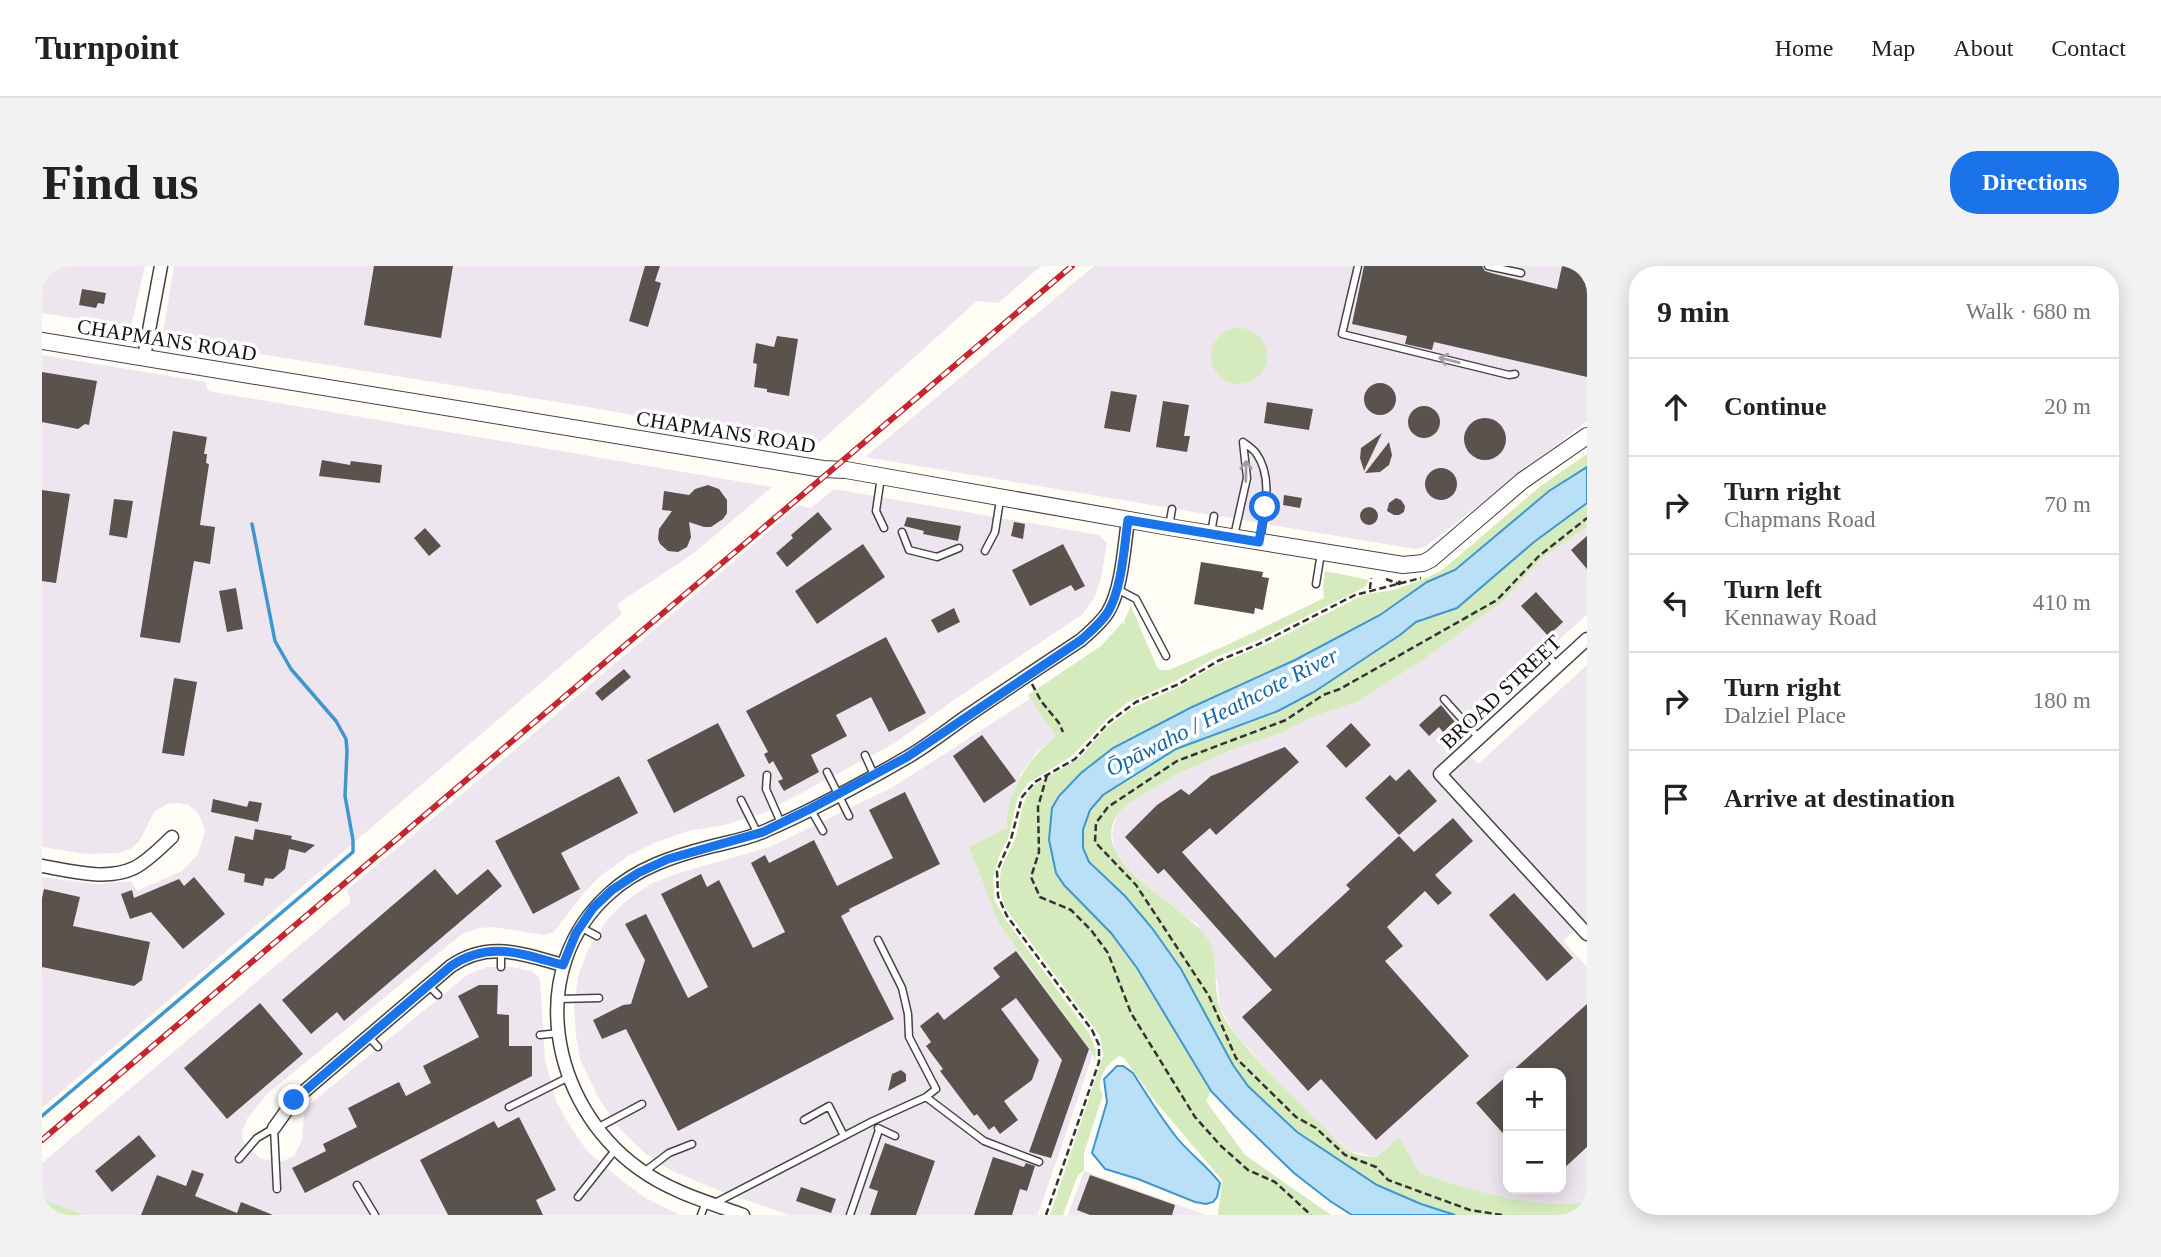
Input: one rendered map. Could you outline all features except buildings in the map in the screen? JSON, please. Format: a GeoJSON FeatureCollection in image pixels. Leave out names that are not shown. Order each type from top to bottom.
{"type":"FeatureCollection","features":[{"type":"Feature","properties":{"kind":"street"},"geometry":{"type":"LineString","coordinates":[[145,358],[161,266]]}},
{"type":"Feature","properties":{"kind":"street","name":"CHAPMANS ROAD"},"geometry":{"type":"LineString","coordinates":[[42,341],[881,477],[1321,553],[1402,571]]}},
{"type":"Feature","properties":{"kind":"street"},"geometry":{"type":"LineString","coordinates":[[1402,571],[1431,559],[1522,481],[1587,436]]}},
{"type":"Feature","properties":{"kind":"street"},"geometry":{"type":"LineString","coordinates":[[743,1215],[662,1183],[644,1172],[616,1149],[580,1103],[559,1045],[557,989],[563,965],[580,927],[593,908],[612,890],[638,873],[668,859],[758,834],[810,809],[907,757],[1081,640],[1098,624],[1113,602],[1128,520]]}},
{"type":"Feature","properties":{"kind":"street","name":"BROAD STREET"},"geometry":{"type":"LineString","coordinates":[[1587,639],[1440,774],[1587,934]]}},
{"type":"Feature","properties":{"kind":"street"},"geometry":{"type":"LineString","coordinates":[[42,866],[80,872],[124,872],[143,862],[172,837]]}},
{"type":"Feature","properties":{"kind":"street"},"geometry":{"type":"LineString","coordinates":[[274,1128],[294,1100],[462,958],[473,953],[501,950],[563,965]]}},
{"type":"Feature","properties":{"kind":"lane"},"geometry":{"type":"LineString","coordinates":[[1357,266],[1342,334],[1509,375],[1515,374]]}},
{"type":"Feature","properties":{"kind":"lane"},"geometry":{"type":"LineString","coordinates":[[1488,266],[1521,273]]}},
{"type":"Feature","properties":{"kind":"lane"},"geometry":{"type":"LineString","coordinates":[[1233,538],[1247,478],[1243,442],[1256,453],[1265,478],[1266,500],[1259,542]]}},
{"type":"Feature","properties":{"kind":"lane"},"geometry":{"type":"LineString","coordinates":[[881,477],[876,511],[884,528]]}},
{"type":"Feature","properties":{"kind":"lane"},"geometry":{"type":"LineString","coordinates":[[985,551],[995,532],[1000,498]]}},
{"type":"Feature","properties":{"kind":"lane"},"geometry":{"type":"LineString","coordinates":[[1169,527],[1172,509]]}},
{"type":"Feature","properties":{"kind":"lane"},"geometry":{"type":"LineString","coordinates":[[1211,534],[1214,516]]}},
{"type":"Feature","properties":{"kind":"lane"},"geometry":{"type":"LineString","coordinates":[[902,532],[909,550],[937,558],[959,548]]}},
{"type":"Feature","properties":{"kind":"lane"},"geometry":{"type":"LineString","coordinates":[[1316,584],[1321,553]]}},
{"type":"Feature","properties":{"kind":"lane"},"geometry":{"type":"LineString","coordinates":[[1117,589],[1136,599],[1166,656]]}},
{"type":"Feature","properties":{"kind":"lane"},"geometry":{"type":"LineString","coordinates":[[1544,651],[1557,666]]}},
{"type":"Feature","properties":{"kind":"lane"},"geometry":{"type":"LineString","coordinates":[[1444,699],[1479,738]]}},
{"type":"Feature","properties":{"kind":"lane"},"geometry":{"type":"LineString","coordinates":[[864,755],[874,775]]}},
{"type":"Feature","properties":{"kind":"lane"},"geometry":{"type":"LineString","coordinates":[[827,772],[849,816]]}},
{"type":"Feature","properties":{"kind":"lane"},"geometry":{"type":"LineString","coordinates":[[767,775],[766,789],[781,823]]}},
{"type":"Feature","properties":{"kind":"lane"},"geometry":{"type":"LineString","coordinates":[[741,800],[758,834]]}},
{"type":"Feature","properties":{"kind":"lane"},"geometry":{"type":"LineString","coordinates":[[810,809],[823,831]]}},
{"type":"Feature","properties":{"kind":"lane"},"geometry":{"type":"LineString","coordinates":[[580,927],[597,936]]}},
{"type":"Feature","properties":{"kind":"lane"},"geometry":{"type":"LineString","coordinates":[[701,1215],[709,1203],[926,1097],[936,1089],[909,1037],[908,1014],[902,988],[878,940]]}},
{"type":"Feature","properties":{"kind":"lane"},"geometry":{"type":"LineString","coordinates":[[501,950],[501,967]]}},
{"type":"Feature","properties":{"kind":"lane"},"geometry":{"type":"LineString","coordinates":[[429,985],[438,996]]}},
{"type":"Feature","properties":{"kind":"lane"},"geometry":{"type":"LineString","coordinates":[[557,999],[599,998]]}},
{"type":"Feature","properties":{"kind":"lane"},"geometry":{"type":"LineString","coordinates":[[540,1035],[559,1033]]}},
{"type":"Feature","properties":{"kind":"lane"},"geometry":{"type":"LineString","coordinates":[[368,1037],[378,1047]]}},
{"type":"Feature","properties":{"kind":"lane"},"geometry":{"type":"LineString","coordinates":[[509,1107],[569,1077]]}},
{"type":"Feature","properties":{"kind":"lane"},"geometry":{"type":"LineString","coordinates":[[926,1097],[984,1141],[1040,1161]]}},
{"type":"Feature","properties":{"kind":"lane"},"geometry":{"type":"LineString","coordinates":[[597,1128],[642,1104]]}},
{"type":"Feature","properties":{"kind":"lane"},"geometry":{"type":"LineString","coordinates":[[804,1120],[829,1106],[844,1136]]}},
{"type":"Feature","properties":{"kind":"lane"},"geometry":{"type":"LineString","coordinates":[[873,1121],[879,1130],[895,1136]]}},
{"type":"Feature","properties":{"kind":"lane"},"geometry":{"type":"LineString","coordinates":[[239,1158],[257,1138],[274,1128],[277,1189]]}},
{"type":"Feature","properties":{"kind":"lane"},"geometry":{"type":"LineString","coordinates":[[850,1215],[879,1130]]}},
{"type":"Feature","properties":{"kind":"lane"},"geometry":{"type":"LineString","coordinates":[[644,1172],[668,1153],[692,1144]]}},
{"type":"Feature","properties":{"kind":"lane"},"geometry":{"type":"LineString","coordinates":[[579,1197],[616,1149]]}},
{"type":"Feature","properties":{"kind":"lane"},"geometry":{"type":"LineString","coordinates":[[357,1185],[375,1215]]}},
{"type":"Feature","properties":{"kind":"path"},"geometry":{"type":"LineString","coordinates":[[1502,1215],[1470,1210],[1388,1180],[1376,1167],[1345,1155],[1316,1128],[1296,1117],[1236,1058],[1209,996],[1136,885],[1095,842],[1096,823],[1108,807],[1177,761],[1286,720],[1323,695],[1340,689],[1497,600],[1538,556],[1587,519]]}},
{"type":"Feature","properties":{"kind":"path"},"geometry":{"type":"LineString","coordinates":[[1399,584],[1402,571]]}},
{"type":"Feature","properties":{"kind":"path"},"geometry":{"type":"LineString","coordinates":[[1046,1215],[1100,1056],[1099,1045],[1092,1030],[1007,916],[998,896],[997,871],[1013,834],[1022,797],[1028,787],[1074,758],[1109,722],[1136,702],[1164,691],[1218,661],[1259,644],[1355,595],[1426,576]]}},
{"type":"Feature","properties":{"kind":"path"},"geometry":{"type":"LineString","coordinates":[[1370,590],[1371,578]]}},
{"type":"Feature","properties":{"kind":"path"},"geometry":{"type":"LineString","coordinates":[[1386,579],[1399,584]]}},
{"type":"Feature","properties":{"kind":"path"},"geometry":{"type":"LineString","coordinates":[[1027,675],[1041,702],[1063,732]]}},
{"type":"Feature","properties":{"kind":"path"},"geometry":{"type":"LineString","coordinates":[[1047,775],[1038,807],[1039,852],[1031,877],[1040,897],[1071,910],[1091,930],[1108,953],[1131,1013],[1195,1117],[1221,1146],[1248,1170],[1275,1182],[1311,1215]]}},
{"type":"Feature","properties":{"kind":"shaded area"},"geometry":{"type":"Polygon","coordinates":[[[42,266],[145,266],[131,327],[42,313],[42,266]]]}},
{"type":"Feature","properties":{"kind":"shaded area"},"geometry":{"type":"Polygon","coordinates":[[[174,266],[1041,266],[998,303],[977,301],[812,449],[600,409],[162,338],[174,266]]]}},
{"type":"Feature","properties":{"kind":"shaded area"},"geometry":{"type":"Polygon","coordinates":[[[1094,266],[1587,266],[1587,421],[1425,547],[1415,549],[865,457],[1094,266]]]}},
{"type":"Feature","properties":{"kind":"shaded area"},"geometry":{"type":"Polygon","coordinates":[[[42,355],[206,382],[208,391],[772,487],[694,553],[617,604],[622,614],[42,1108],[42,877],[96,884],[131,881],[137,891],[182,871],[198,854],[205,831],[197,812],[188,805],[167,804],[154,812],[140,840],[132,848],[119,853],[86,854],[42,847],[42,355]]]}},
{"type":"Feature","properties":{"kind":"shaded area"},"geometry":{"type":"Polygon","coordinates":[[[834,489],[1099,535],[1107,543],[1095,596],[1083,614],[951,702],[895,743],[766,812],[725,825],[688,831],[628,856],[599,877],[554,932],[544,935],[493,927],[479,928],[462,934],[266,1095],[247,1119],[242,1132],[243,1142],[261,1159],[283,1161],[294,1156],[302,1140],[304,1115],[310,1104],[467,975],[487,967],[511,967],[532,971],[540,979],[545,1060],[556,1101],[571,1128],[588,1152],[625,1183],[647,1199],[680,1215],[85,1215],[42,1199],[42,1163],[351,902],[347,890],[799,505],[811,508],[834,489]]]}},
{"type":"Feature","properties":{"kind":"shaded area"},"geometry":{"type":"Polygon","coordinates":[[[1587,527],[1587,614],[1455,737],[1478,764],[1587,665],[1587,918],[1563,941],[1587,967],[1587,1202],[1533,1203],[1488,1195],[1420,1173],[1399,1137],[1377,1157],[1349,1151],[1292,1098],[1234,1032],[1220,1008],[1217,980],[1198,925],[1153,892],[1126,866],[1115,850],[1112,834],[1119,812],[1125,806],[1177,774],[1283,732],[1312,717],[1357,702],[1426,658],[1502,602],[1543,557],[1587,527]]]}},
{"type":"Feature","properties":{"kind":"shaded area"},"geometry":{"type":"Polygon","coordinates":[[[1031,698],[1056,736],[1036,753],[1020,775],[1008,827],[969,847],[999,924],[1093,1054],[1038,1215],[789,1215],[672,1171],[646,1154],[617,1126],[597,1095],[580,1059],[576,1036],[574,1007],[578,976],[589,948],[607,920],[627,900],[652,883],[770,847],[893,787],[1031,698]]]}},
{"type":"Feature","properties":{"kind":"shaded area"},"geometry":{"type":"Polygon","coordinates":[[[1084,1171],[1206,1215],[1068,1215],[1084,1171]]]}},
{"type":"Feature","properties":{"kind":"green space"},"geometry":{"type":"Polygon","coordinates":[[[1239,328],[1250,330],[1259,336],[1265,345],[1265,367],[1259,376],[1250,382],[1239,384],[1228,382],[1219,376],[1213,367],[1211,356],[1213,345],[1219,336],[1228,330],[1239,328]]]}},
{"type":"Feature","properties":{"kind":"green space"},"geometry":{"type":"Polygon","coordinates":[[[1587,454],[1587,467],[1549,491],[1456,569],[1426,582],[1368,622],[1113,748],[1081,773],[1054,803],[1049,840],[1056,873],[1064,885],[1111,933],[1137,968],[1211,1091],[1206,1101],[1245,1155],[1331,1215],[1218,1215],[1222,1180],[1155,1101],[1124,1058],[1119,1056],[1106,1068],[1101,1079],[1103,1095],[1084,1153],[1084,1171],[1078,1175],[1063,1215],[1050,1215],[1103,1056],[1100,1036],[1006,909],[1001,893],[1002,867],[1017,834],[1023,805],[1030,791],[1035,785],[1081,757],[1105,729],[1132,708],[1357,598],[1394,590],[1441,571],[1542,485],[1587,454]]]}},
{"type":"Feature","properties":{"kind":"green space"},"geometry":{"type":"Polygon","coordinates":[[[1587,503],[1587,527],[1543,557],[1502,602],[1426,658],[1357,702],[1312,717],[1283,732],[1177,774],[1125,806],[1112,825],[1113,843],[1122,861],[1139,879],[1196,925],[1207,938],[1213,955],[1218,1002],[1232,1030],[1282,1086],[1344,1147],[1357,1154],[1377,1157],[1399,1137],[1420,1173],[1523,1201],[1565,1204],[1587,1202],[1587,1215],[1455,1215],[1377,1185],[1297,1132],[1248,1086],[1233,1065],[1181,969],[1125,896],[1089,862],[1082,838],[1090,810],[1103,795],[1176,749],[1278,711],[1314,692],[1416,622],[1457,608],[1534,542],[1587,503]]]}},
{"type":"Feature","properties":{"kind":"green space"},"geometry":{"type":"Polygon","coordinates":[[[1325,571],[1369,580],[1365,587],[1261,639],[1216,657],[1176,681],[1127,703],[1109,717],[1072,756],[1028,783],[1018,797],[1008,838],[999,856],[993,878],[995,901],[1089,1033],[1096,1050],[1095,1062],[1093,1054],[999,924],[969,847],[1008,827],[1008,810],[1019,780],[1034,757],[1056,736],[1028,695],[1101,646],[1122,623],[1125,624],[1131,606],[1157,667],[1169,670],[1324,598],[1325,571]]]}},
{"type":"Feature","properties":{"kind":"green space"},"geometry":{"type":"Polygon","coordinates":[[[42,1199],[85,1215],[42,1215],[42,1199]]]}},
{"type":"Feature","properties":{"kind":"water","name":"Ōpāwaho / Heathcote River"},"geometry":{"type":"Polygon","coordinates":[[[1587,467],[1587,503],[1534,542],[1457,608],[1416,622],[1314,692],[1278,711],[1176,749],[1103,795],[1090,810],[1083,830],[1083,848],[1089,862],[1125,896],[1152,928],[1181,969],[1233,1065],[1248,1086],[1297,1132],[1377,1185],[1455,1215],[1352,1215],[1294,1173],[1211,1091],[1137,968],[1111,933],[1064,885],[1056,873],[1049,840],[1052,808],[1059,796],[1081,773],[1113,748],[1190,708],[1295,660],[1380,615],[1427,582],[1455,570],[1549,491],[1587,467]]]}},
{"type":"Feature","properties":{"kind":"water"},"geometry":{"type":"Polygon","coordinates":[[[1117,1066],[1123,1066],[1133,1073],[1177,1138],[1220,1183],[1213,1202],[1195,1202],[1105,1169],[1092,1153],[1107,1102],[1104,1079],[1117,1066]]]}},
{"type":"Feature","properties":{"kind":"waterway"},"geometry":{"type":"LineString","coordinates":[[42,1116],[353,852],[345,796],[346,739],[336,721],[291,669],[275,641],[252,524]]}},
{"type":"Feature","properties":{"kind":"railway"},"geometry":{"type":"LineString","coordinates":[[42,1140],[1072,266]]}},
{"type":"Feature","properties":{"kind":"route"},"geometry":{"type":"LineString","coordinates":[[294,1100],[462,958],[473,953],[501,950],[563,965],[576,933],[593,908],[612,890],[638,873],[668,859],[763,832],[810,809],[907,757],[1081,640],[1107,614],[1113,602],[1128,520],[1259,542],[1265,507]]}}]}
